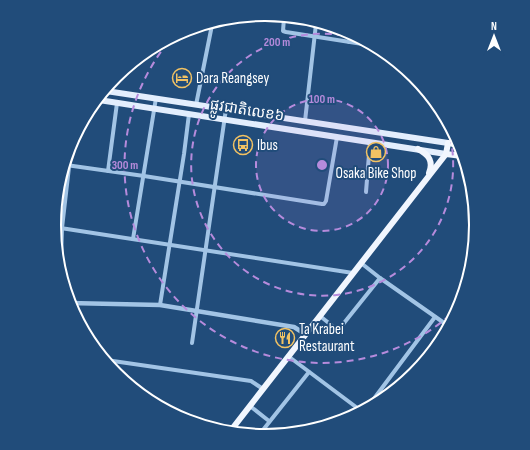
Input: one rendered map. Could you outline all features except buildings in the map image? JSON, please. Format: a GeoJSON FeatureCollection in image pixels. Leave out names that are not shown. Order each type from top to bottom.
{"type":"FeatureCollection","features":[{"type":"Feature","properties":{"kind":"highway"},"geometry":{"type":"LineString","coordinates":[[234,426],[446,154],[448,143]]}},
{"type":"Feature","properties":{"kind":"highway"},"geometry":{"type":"LineString","coordinates":[[418,149],[426,153],[430,158],[431,169],[426,180]]}},
{"type":"Feature","properties":{"kind":"highway","name":"ផ្លូវជាតិលេខ៦"},"geometry":{"type":"LineString","coordinates":[[446,154],[456,155]]}},
{"type":"Feature","properties":{"kind":"main road","name":"ផ្លូវជាតិលេខ៦"},"geometry":{"type":"LineString","coordinates":[[111,92],[448,143]]}},
{"type":"Feature","properties":{"kind":"main road","name":"ផ្លូវជាតិលេខ៦"},"geometry":{"type":"LineString","coordinates":[[103,101],[446,154]]}},
{"type":"Feature","properties":{"kind":"street"},"geometry":{"type":"LineString","coordinates":[[284,22],[283,31],[286,32],[358,43]]}},
{"type":"Feature","properties":{"kind":"street"},"geometry":{"type":"LineString","coordinates":[[305,121],[315,27]]}},
{"type":"Feature","properties":{"kind":"street"},"geometry":{"type":"LineString","coordinates":[[196,105],[211,28]]}},
{"type":"Feature","properties":{"kind":"street"},"geometry":{"type":"LineString","coordinates":[[133,239],[156,98]]}},
{"type":"Feature","properties":{"kind":"street"},"geometry":{"type":"LineString","coordinates":[[108,171],[117,103]]}},
{"type":"Feature","properties":{"kind":"street"},"geometry":{"type":"LineString","coordinates":[[192,343],[226,109]]}},
{"type":"Feature","properties":{"kind":"street"},"geometry":{"type":"LineString","coordinates":[[160,305],[189,114]]}},
{"type":"Feature","properties":{"kind":"street"},"geometry":{"type":"LineString","coordinates":[[70,166],[144,176],[324,204],[337,137]]}},
{"type":"Feature","properties":{"kind":"street"},"geometry":{"type":"LineString","coordinates":[[366,192],[370,142]]}},
{"type":"Feature","properties":{"kind":"street"},"geometry":{"type":"LineString","coordinates":[[62,242],[68,173]]}},
{"type":"Feature","properties":{"kind":"street"},"geometry":{"type":"LineString","coordinates":[[62,228],[354,273]]}},
{"type":"Feature","properties":{"kind":"street"},"geometry":{"type":"LineString","coordinates":[[361,263],[444,323]]}},
{"type":"Feature","properties":{"kind":"street"},"geometry":{"type":"LineString","coordinates":[[320,316],[335,328],[340,328],[380,278]]}},
{"type":"Feature","properties":{"kind":"street"},"geometry":{"type":"LineString","coordinates":[[77,303],[160,305],[294,327],[305,334]]}},
{"type":"Feature","properties":{"kind":"street"},"geometry":{"type":"LineString","coordinates":[[376,397],[435,317]]}},
{"type":"Feature","properties":{"kind":"street"},"geometry":{"type":"LineString","coordinates":[[288,356],[356,407]]}},
{"type":"Feature","properties":{"kind":"street"},"geometry":{"type":"LineString","coordinates":[[113,361],[251,382],[263,389]]}},
{"type":"Feature","properties":{"kind":"street"},"geometry":{"type":"LineString","coordinates":[[263,429],[309,372]]}},
{"type":"Feature","properties":{"kind":"street"},"geometry":{"type":"LineString","coordinates":[[250,406],[269,421]]}},
{"type":"Feature","properties":{"kind":"place","name":"Dara Reangsey"},"geometry":{"type":"Point","coordinates":[182,78]}},
{"type":"Feature","properties":{"kind":"place","name":"Ibus"},"geometry":{"type":"Point","coordinates":[243,145]}},
{"type":"Feature","properties":{"kind":"place","name":"Osaka Bike Shop"},"geometry":{"type":"Point","coordinates":[376,152]}},
{"type":"Feature","properties":{"kind":"place","name":"Ta Krabei Restaurant"},"geometry":{"type":"Point","coordinates":[285,338]}}]}
